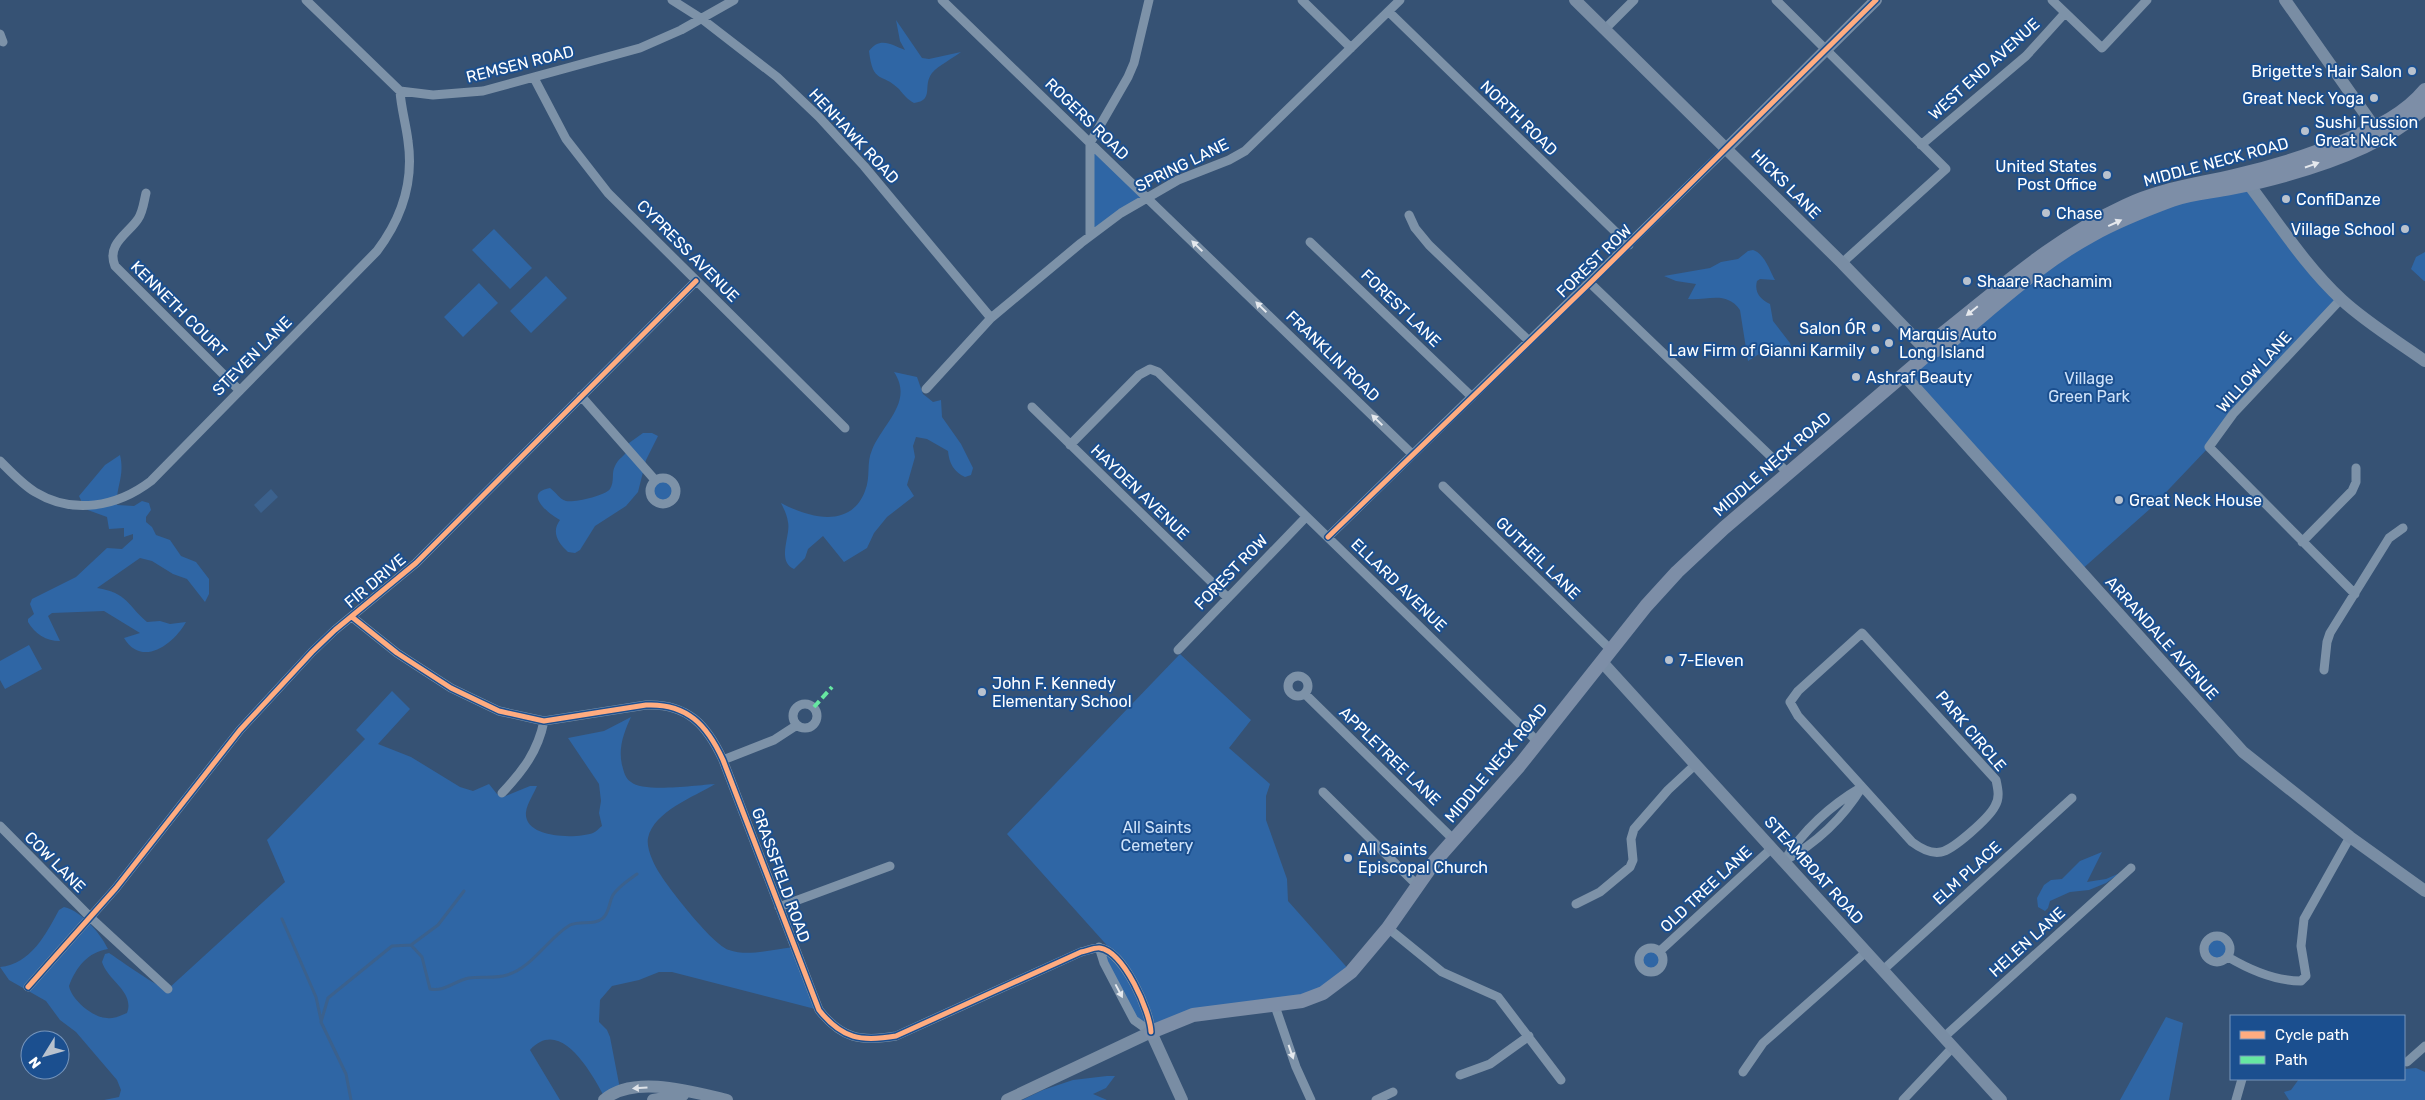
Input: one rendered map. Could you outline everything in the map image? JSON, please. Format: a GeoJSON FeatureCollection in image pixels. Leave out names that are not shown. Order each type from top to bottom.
{"type":"FeatureCollection","features":[{"type":"Feature","properties":{"kind":"main road","name":"MIDDLE NECK ROAD"},"geometry":{"type":"LineString","coordinates":[[2377,133],[2425,90]]}},
{"type":"Feature","properties":{"kind":"main road","name":"MIDDLE NECK ROAD"},"geometry":{"type":"LineString","coordinates":[[1151,1032],[1193,1015],[1275,1006],[1302,1001],[1337,985],[1351,972],[1388,928],[1417,885],[1538,742],[1646,606],[1677,572],[1788,473],[1929,353],[1936,339],[2008,282],[2085,226],[2125,206],[2168,189],[2245,179],[2280,165],[2403,125],[2425,107]]}},
{"type":"Feature","properties":{"kind":"street"},"geometry":{"type":"LineString","coordinates":[[306,0],[400,91]]}},
{"type":"Feature","properties":{"kind":"street","name":"HENHAWK ROAD"},"geometry":{"type":"LineString","coordinates":[[672,0],[702,19],[777,77],[819,117],[864,166],[991,318]]}},
{"type":"Feature","properties":{"kind":"street","name":"REMSEN ROAD"},"geometry":{"type":"LineString","coordinates":[[400,91],[451,95],[483,91],[534,78],[640,48],[702,19],[734,0]]}},
{"type":"Feature","properties":{"kind":"street","name":"ROGERS ROAD"},"geometry":{"type":"LineString","coordinates":[[942,0],[1232,280]]}},
{"type":"Feature","properties":{"kind":"street"},"geometry":{"type":"LineString","coordinates":[[1090,236],[1090,143],[1134,64],[1149,0]]}},
{"type":"Feature","properties":{"kind":"street"},"geometry":{"type":"LineString","coordinates":[[1302,0],[1351,48]]}},
{"type":"Feature","properties":{"kind":"street","name":"SPRING LANE"},"geometry":{"type":"LineString","coordinates":[[926,389],[991,318],[1090,236],[1121,213],[1178,180],[1229,160],[1245,151],[1400,0]]}},
{"type":"Feature","properties":{"kind":"street","name":"HICKS LANE"},"geometry":{"type":"LineString","coordinates":[[1574,0],[1606,28],[1727,148],[1929,353]]}},
{"type":"Feature","properties":{"kind":"street"},"geometry":{"type":"LineString","coordinates":[[1606,28],[1634,0]]}},
{"type":"Feature","properties":{"kind":"street"},"geometry":{"type":"LineString","coordinates":[[1776,0],[1946,169],[1842,263]]}},
{"type":"Feature","properties":{"kind":"street","name":"FOREST ROW"},"geometry":{"type":"LineString","coordinates":[[1328,537],[1629,245],[1876,0]]}},
{"type":"Feature","properties":{"kind":"street"},"geometry":{"type":"LineString","coordinates":[[2052,0],[2102,48],[2147,0]]}},
{"type":"Feature","properties":{"kind":"street"},"geometry":{"type":"LineString","coordinates":[[2288,1],[2377,133]]}},
{"type":"Feature","properties":{"kind":"street","name":"NORTH ROAD"},"geometry":{"type":"LineString","coordinates":[[1389,12],[1629,245]]}},
{"type":"Feature","properties":{"kind":"street","name":"WEST END AVENUE"},"geometry":{"type":"LineString","coordinates":[[1921,145],[2026,56],[2065,13]]}},
{"type":"Feature","properties":{"kind":"street","name":"CYPRESS AVENUE"},"geometry":{"type":"LineString","coordinates":[[534,78],[566,139],[594,177],[845,428]]}},
{"type":"Feature","properties":{"kind":"street","name":"STEVEN LANE"},"geometry":{"type":"LineString","coordinates":[[0,461],[35,492],[57,502],[81,506],[110,503],[128,497],[151,481],[377,251],[397,221],[406,200],[410,166],[400,91]]}},
{"type":"Feature","properties":{"kind":"street"},"geometry":{"type":"LineString","coordinates":[[2245,179],[2306,258],[2341,299],[2374,326],[2425,361]]}},
{"type":"Feature","properties":{"kind":"street","name":"KENNETH COURT"},"geometry":{"type":"LineString","coordinates":[[146,192],[139,218],[116,244],[113,252],[115,266],[240,390]]}},
{"type":"Feature","properties":{"kind":"street"},"geometry":{"type":"LineString","coordinates":[[1409,215],[1415,228],[1429,245],[1529,341]]}},
{"type":"Feature","properties":{"kind":"street","name":"FOREST LANE"},"geometry":{"type":"LineString","coordinates":[[1310,242],[1472,397]]}},
{"type":"Feature","properties":{"kind":"street","name":"FIR DRIVE"},"geometry":{"type":"LineString","coordinates":[[90,918],[240,730],[312,652],[416,563],[696,280]]}},
{"type":"Feature","properties":{"kind":"street","name":"FRANKLIN ROAD"},"geometry":{"type":"LineString","coordinates":[[1232,280],[1412,454]]}},
{"type":"Feature","properties":{"kind":"street"},"geometry":{"type":"LineString","coordinates":[[1590,283],[1788,473]]}},
{"type":"Feature","properties":{"kind":"street","name":"WILLOW LANE"},"geometry":{"type":"LineString","coordinates":[[2341,299],[2233,414],[2209,447],[2355,594]]}},
{"type":"Feature","properties":{"kind":"street","name":"ELLARD AVENUE"},"geometry":{"type":"LineString","coordinates":[[1070,444],[1139,375],[1150,369],[1158,372],[1538,742]]}},
{"type":"Feature","properties":{"kind":"street","name":"ARRANDALE AVENUE"},"geometry":{"type":"LineString","coordinates":[[1904,375],[2243,752],[2350,838],[2424,886]]}},
{"type":"Feature","properties":{"kind":"street"},"geometry":{"type":"LineString","coordinates":[[581,396],[655,480]]}},
{"type":"Feature","properties":{"kind":"street","name":"HAYDEN AVENUE"},"geometry":{"type":"LineString","coordinates":[[1032,407],[1228,598]]}},
{"type":"Feature","properties":{"kind":"street"},"geometry":{"type":"LineString","coordinates":[[2302,542],[2352,492],[2356,482],[2356,468]]}},
{"type":"Feature","properties":{"kind":"street","name":"GUTHEIL LANE"},"geometry":{"type":"LineString","coordinates":[[1443,486],[1611,650]]}},
{"type":"Feature","properties":{"kind":"street","name":"FOREST ROW"},"geometry":{"type":"LineString","coordinates":[[1178,650],[1306,517]]}},
{"type":"Feature","properties":{"kind":"street"},"geometry":{"type":"LineString","coordinates":[[2324,670],[2330,632],[2389,538],[2403,528]]}},
{"type":"Feature","properties":{"kind":"street","name":"GRASSFIELD ROAD"},"geometry":{"type":"LineString","coordinates":[[352,617],[397,653],[451,688],[499,711],[544,721],[646,705],[670,707],[700,723],[708,732],[723,760],[819,1010],[838,1030],[852,1037],[872,1040],[896,1036],[1081,952],[1099,947]]}},
{"type":"Feature","properties":{"kind":"street","name":"PARK CIRCLE"},"geometry":{"type":"LineString","coordinates":[[1862,633],[1988,770],[1996,780],[1999,794],[1996,806],[1976,826],[1950,848],[1934,853],[1920,848],[1912,842],[1862,787],[1798,716],[1790,702],[1798,691],[1862,633]]}},
{"type":"Feature","properties":{"kind":"street","name":"STEAMBOAT ROAD"},"geometry":{"type":"LineString","coordinates":[[1602,662],[2001,1100]]}},
{"type":"Feature","properties":{"kind":"street","name":"APPLETREE LANE"},"geometry":{"type":"LineString","coordinates":[[1305,694],[1454,840]]}},
{"type":"Feature","properties":{"kind":"street"},"geometry":{"type":"LineString","coordinates":[[502,793],[533,755],[540,740],[544,721]]}},
{"type":"Feature","properties":{"kind":"street"},"geometry":{"type":"LineString","coordinates":[[723,760],[774,740],[797,726]]}},
{"type":"Feature","properties":{"kind":"street"},"geometry":{"type":"LineString","coordinates":[[1576,904],[1600,892],[1630,867],[1633,860],[1631,839],[1634,829],[1668,790],[1696,764]]}},
{"type":"Feature","properties":{"kind":"street"},"geometry":{"type":"LineString","coordinates":[[1784,861],[1796,842],[1842,799],[1862,787]]}},
{"type":"Feature","properties":{"kind":"street"},"geometry":{"type":"LineString","coordinates":[[1323,792],[1417,885]]}},
{"type":"Feature","properties":{"kind":"street","name":"ELM PLACE"},"geometry":{"type":"LineString","coordinates":[[1883,970],[2072,798]]}},
{"type":"Feature","properties":{"kind":"street","name":"COW LANE"},"geometry":{"type":"LineString","coordinates":[[0,826],[4,835],[90,918],[168,989]]}},
{"type":"Feature","properties":{"kind":"street"},"geometry":{"type":"LineString","coordinates":[[2228,957],[2255,972],[2289,981],[2301,981],[2306,976],[2301,946],[2304,919],[2350,838]]}},
{"type":"Feature","properties":{"kind":"street","name":"OLD TREE LANE"},"geometry":{"type":"LineString","coordinates":[[1660,951],[1772,848]]}},
{"type":"Feature","properties":{"kind":"street"},"geometry":{"type":"LineString","coordinates":[[779,907],[890,866]]}},
{"type":"Feature","properties":{"kind":"street","name":"HELEN LANE"},"geometry":{"type":"LineString","coordinates":[[1944,1037],[2131,868]]}},
{"type":"Feature","properties":{"kind":"street"},"geometry":{"type":"LineString","coordinates":[[28,987],[90,918]]}},
{"type":"Feature","properties":{"kind":"street"},"geometry":{"type":"LineString","coordinates":[[1388,928],[1442,972],[1498,997],[1561,1080]]}},
{"type":"Feature","properties":{"kind":"street"},"geometry":{"type":"LineString","coordinates":[[1099,947],[1104,963],[1134,1020],[1151,1032]]}},
{"type":"Feature","properties":{"kind":"street"},"geometry":{"type":"LineString","coordinates":[[1099,947],[1112,953],[1122,964],[1151,1020],[1151,1032],[1182,1100]]}},
{"type":"Feature","properties":{"kind":"street"},"geometry":{"type":"LineString","coordinates":[[1743,1072],[1763,1043],[1866,952]]}},
{"type":"Feature","properties":{"kind":"street"},"geometry":{"type":"LineString","coordinates":[[1275,1006],[1296,1067],[1312,1100]]}},
{"type":"Feature","properties":{"kind":"street","name":"MIDDLE NECK ROAD"},"geometry":{"type":"LineString","coordinates":[[1007,1100],[1151,1032]]}},
{"type":"Feature","properties":{"kind":"street"},"geometry":{"type":"LineString","coordinates":[[1460,1075],[1490,1064],[1529,1036]]}},
{"type":"Feature","properties":{"kind":"street"},"geometry":{"type":"LineString","coordinates":[[2407,1062],[2425,1046]]}},
{"type":"Feature","properties":{"kind":"street"},"geometry":{"type":"LineString","coordinates":[[1907,1099],[1953,1047]]}},
{"type":"Feature","properties":{"kind":"street"},"geometry":{"type":"LineString","coordinates":[[2236,1100],[2242,1080]]}},
{"type":"Feature","properties":{"kind":"street"},"geometry":{"type":"LineString","coordinates":[[604,1100],[616,1092],[637,1088],[662,1087],[727,1100]]}},
{"type":"Feature","properties":{"kind":"street"},"geometry":{"type":"LineString","coordinates":[[1376,1100],[1393,1092]]}},
{"type":"Feature","properties":{"kind":"street"},"geometry":{"type":"LineString","coordinates":[[653,1100],[675,1095],[706,1095]]}},
{"type":"Feature","properties":{"kind":"green space"},"geometry":{"type":"Polygon","coordinates":[[[896,20],[922,58],[929,59],[961,52],[932,73],[929,78],[926,96],[924,99],[914,103],[893,84],[879,76],[873,69],[871,62],[869,51],[877,44],[891,44],[905,50],[900,41],[896,20]]]}},
{"type":"Feature","properties":{"kind":"green space"},"geometry":{"type":"Polygon","coordinates":[[[1092,148],[1143,198],[1093,231],[1092,148]]]}},
{"type":"Feature","properties":{"kind":"green space","name":"Village Green Park"},"geometry":{"type":"Polygon","coordinates":[[[2244,178],[2342,298],[2209,447],[2151,508],[2080,571],[1904,375],[2076,237],[2244,178]]]}},
{"type":"Feature","properties":{"kind":"green space"},"geometry":{"type":"Polygon","coordinates":[[[494,229],[532,268],[510,289],[472,250],[494,229]]]}},
{"type":"Feature","properties":{"kind":"green space"},"geometry":{"type":"Polygon","coordinates":[[[1753,250],[1763,258],[1775,280],[1760,279],[1757,281],[1757,292],[1763,300],[1770,304],[1773,321],[1790,343],[1795,357],[1788,357],[1767,349],[1748,361],[1740,310],[1735,304],[1722,298],[1688,299],[1696,284],[1676,281],[1664,276],[1710,268],[1721,262],[1738,259],[1748,251],[1753,250]]]}},
{"type":"Feature","properties":{"kind":"green space"},"geometry":{"type":"Polygon","coordinates":[[[2425,252],[2424,281],[2411,269],[2416,257],[2425,252]]]}},
{"type":"Feature","properties":{"kind":"green space"},"geometry":{"type":"Polygon","coordinates":[[[546,276],[567,298],[531,333],[510,311],[546,276]]]}},
{"type":"Feature","properties":{"kind":"green space"},"geometry":{"type":"Polygon","coordinates":[[[479,283],[498,303],[463,337],[444,317],[479,283]]]}},
{"type":"Feature","properties":{"kind":"green space"},"geometry":{"type":"Polygon","coordinates":[[[894,372],[917,377],[923,394],[933,402],[941,400],[942,417],[961,444],[973,468],[971,475],[965,477],[955,470],[948,451],[927,439],[916,437],[913,446],[915,457],[907,485],[914,496],[887,517],[874,533],[867,548],[844,562],[823,536],[808,549],[805,558],[794,569],[786,560],[785,548],[788,522],[781,503],[804,513],[828,517],[850,511],[859,503],[867,486],[869,460],[872,450],[899,403],[901,393],[894,372]]]}},
{"type":"Feature","properties":{"kind":"green space"},"geometry":{"type":"Polygon","coordinates":[[[643,433],[652,433],[658,436],[646,460],[638,492],[626,506],[595,526],[580,550],[575,553],[568,552],[561,545],[556,533],[557,524],[560,520],[540,504],[538,494],[550,488],[561,499],[575,501],[607,492],[613,480],[613,471],[617,462],[625,454],[629,443],[643,433]]]}},
{"type":"Feature","properties":{"kind":"green space"},"geometry":{"type":"Polygon","coordinates":[[[120,455],[122,469],[117,505],[134,506],[142,501],[149,503],[151,510],[146,517],[146,522],[152,527],[156,535],[170,540],[181,556],[196,562],[209,579],[209,594],[205,602],[187,579],[173,574],[152,561],[140,558],[97,588],[121,596],[147,622],[160,621],[170,624],[186,622],[166,645],[148,652],[131,647],[124,638],[140,633],[104,611],[52,613],[48,616],[60,641],[50,640],[41,636],[28,622],[28,619],[34,614],[30,604],[32,599],[76,577],[107,548],[122,549],[133,539],[133,534],[124,537],[124,528],[109,529],[107,517],[85,509],[79,496],[105,465],[120,455]]]}},
{"type":"Feature","properties":{"kind":"green space"},"geometry":{"type":"Polygon","coordinates":[[[663,480],[671,483],[674,491],[671,499],[663,502],[655,499],[652,491],[655,483],[663,480]]]}},
{"type":"Feature","properties":{"kind":"green space"},"geometry":{"type":"Polygon","coordinates":[[[29,645],[42,669],[5,689],[0,680],[0,661],[29,645]]]}},
{"type":"Feature","properties":{"kind":"green space","name":"All Saints Cemetery"},"geometry":{"type":"Polygon","coordinates":[[[1180,654],[1251,720],[1229,748],[1270,784],[1266,796],[1266,820],[1287,879],[1288,901],[1351,972],[1321,993],[1202,1013],[1152,1032],[1121,961],[1007,834],[1180,654]]]}},
{"type":"Feature","properties":{"kind":"green space"},"geometry":{"type":"Polygon","coordinates":[[[392,691],[410,709],[378,744],[411,757],[460,787],[473,791],[489,784],[497,794],[503,797],[530,786],[537,786],[526,812],[527,821],[533,828],[552,835],[585,835],[594,832],[602,826],[599,813],[601,801],[599,784],[568,738],[604,731],[631,717],[621,746],[623,770],[629,780],[637,785],[658,788],[715,784],[666,812],[652,828],[648,838],[648,847],[660,874],[703,928],[729,950],[753,953],[794,947],[819,1010],[672,972],[659,972],[639,980],[612,986],[600,1000],[599,1022],[607,1030],[610,1037],[620,1089],[605,1098],[584,1063],[564,1044],[553,1040],[542,1041],[530,1050],[560,1100],[104,1100],[119,1097],[121,1090],[117,1080],[76,1032],[60,1020],[46,1001],[9,980],[0,967],[11,965],[29,954],[43,938],[59,910],[64,907],[84,918],[100,936],[108,949],[94,953],[89,957],[79,967],[69,986],[78,1002],[89,1011],[95,1015],[107,1018],[115,1018],[127,1013],[127,999],[102,962],[105,954],[109,953],[149,980],[168,989],[285,882],[267,840],[365,739],[356,730],[392,691]]]}},
{"type":"Feature","properties":{"kind":"green space"},"geometry":{"type":"Polygon","coordinates":[[[2102,852],[2087,882],[2106,879],[2120,873],[2106,883],[2089,890],[2070,892],[2050,901],[2045,911],[2038,907],[2037,898],[2044,885],[2051,880],[2062,879],[2080,861],[2102,852]]]}},
{"type":"Feature","properties":{"kind":"green space"},"geometry":{"type":"Polygon","coordinates":[[[2213,940],[2221,940],[2227,946],[2227,954],[2221,960],[2213,960],[2207,954],[2207,946],[2213,940]]]}},
{"type":"Feature","properties":{"kind":"green space"},"geometry":{"type":"Polygon","coordinates":[[[1102,950],[1119,964],[1132,984],[1149,1029],[1135,1017],[1102,950]]]}},
{"type":"Feature","properties":{"kind":"green space"},"geometry":{"type":"Polygon","coordinates":[[[1651,950],[1658,953],[1661,960],[1658,967],[1651,970],[1644,967],[1641,960],[1644,953],[1651,950]]]}},
{"type":"Feature","properties":{"kind":"green space"},"geometry":{"type":"Polygon","coordinates":[[[2166,1017],[2183,1023],[2169,1100],[2120,1100],[2166,1017]]]}},
{"type":"Feature","properties":{"kind":"green space"},"geometry":{"type":"Polygon","coordinates":[[[2416,1068],[2425,1072],[2425,1100],[2289,1100],[2284,1092],[2291,1090],[2298,1080],[2405,1080],[2405,1069],[2416,1068]]]}},
{"type":"Feature","properties":{"kind":"green space"},"geometry":{"type":"Polygon","coordinates":[[[1115,1076],[1106,1088],[1093,1094],[1107,1100],[1022,1100],[1043,1090],[1073,1080],[1115,1076]]]}},
{"type":"Feature","properties":{"kind":"shaded area"},"geometry":{"type":"Polygon","coordinates":[[[271,489],[278,497],[261,513],[254,505],[271,489]]]}},
{"type":"Feature","properties":{"kind":"waterway"},"geometry":{"type":"LineString","coordinates":[[351,1100],[346,1074],[321,1022],[328,998],[392,946],[411,945],[422,957],[430,989],[445,988],[469,978],[507,975],[525,966],[570,925],[596,922],[603,918],[608,911],[616,890],[637,874]]}},
{"type":"Feature","properties":{"kind":"waterway"},"geometry":{"type":"LineString","coordinates":[[411,945],[438,925],[464,891]]}},
{"type":"Feature","properties":{"kind":"waterway"},"geometry":{"type":"LineString","coordinates":[[282,919],[316,997],[321,1020]]}},
{"type":"Feature","properties":{"kind":"marked path"},"geometry":{"type":"LineString","coordinates":[[814,707],[832,687]]}},
{"type":"Feature","properties":{"kind":"cycle path"},"geometry":{"type":"LineString","coordinates":[[1328,537],[1590,283],[1876,0]]}},
{"type":"Feature","properties":{"kind":"cycle path"},"geometry":{"type":"LineString","coordinates":[[28,987],[116,888],[240,730],[312,652],[335,630],[416,563],[696,281]]}},
{"type":"Feature","properties":{"kind":"cycle path"},"geometry":{"type":"LineString","coordinates":[[352,617],[397,653],[451,688],[499,711],[544,721],[646,705],[660,705],[684,712],[694,719],[710,736],[723,760],[819,1010],[827,1020],[844,1033],[872,1039],[896,1036],[1081,952],[1098,948],[1109,952],[1126,971],[1141,997],[1150,1023],[1151,1032]]}},
{"type":"Feature","properties":{"kind":"place","name":"Brigette's Hair Salon"},"geometry":{"type":"Point","coordinates":[2412,71]}},
{"type":"Feature","properties":{"kind":"place","name":"Great Neck Yoga"},"geometry":{"type":"Point","coordinates":[2374,98]}},
{"type":"Feature","properties":{"kind":"place","name":"Sushi Fussion Great Neck"},"geometry":{"type":"Point","coordinates":[2305,131]}},
{"type":"Feature","properties":{"kind":"place","name":"United States Post Office"},"geometry":{"type":"Point","coordinates":[2107,175]}},
{"type":"Feature","properties":{"kind":"place","name":"ConfiDanze"},"geometry":{"type":"Point","coordinates":[2286,199]}},
{"type":"Feature","properties":{"kind":"place","name":"Chase"},"geometry":{"type":"Point","coordinates":[2046,213]}},
{"type":"Feature","properties":{"kind":"place","name":"Village School"},"geometry":{"type":"Point","coordinates":[2405,229]}},
{"type":"Feature","properties":{"kind":"place","name":"Shaare Rachamim"},"geometry":{"type":"Point","coordinates":[1967,281]}},
{"type":"Feature","properties":{"kind":"place","name":"Salon ÓR"},"geometry":{"type":"Point","coordinates":[1876,328]}},
{"type":"Feature","properties":{"kind":"place","name":"Marquis Auto Long Island"},"geometry":{"type":"Point","coordinates":[1889,343]}},
{"type":"Feature","properties":{"kind":"place","name":"Law Firm of Gianni Karmily"},"geometry":{"type":"Point","coordinates":[1875,350]}},
{"type":"Feature","properties":{"kind":"place","name":"Ashraf Beauty"},"geometry":{"type":"Point","coordinates":[1856,377]}},
{"type":"Feature","properties":{"kind":"place","name":"Great Neck House"},"geometry":{"type":"Point","coordinates":[2119,500]}},
{"type":"Feature","properties":{"kind":"place","name":"7-Eleven"},"geometry":{"type":"Point","coordinates":[1669,660]}},
{"type":"Feature","properties":{"kind":"place","name":"John F. Kennedy Elementary School"},"geometry":{"type":"Point","coordinates":[982,692]}},
{"type":"Feature","properties":{"kind":"place","name":"All Saints Episcopal Church"},"geometry":{"type":"Point","coordinates":[1348,858]}}]}
